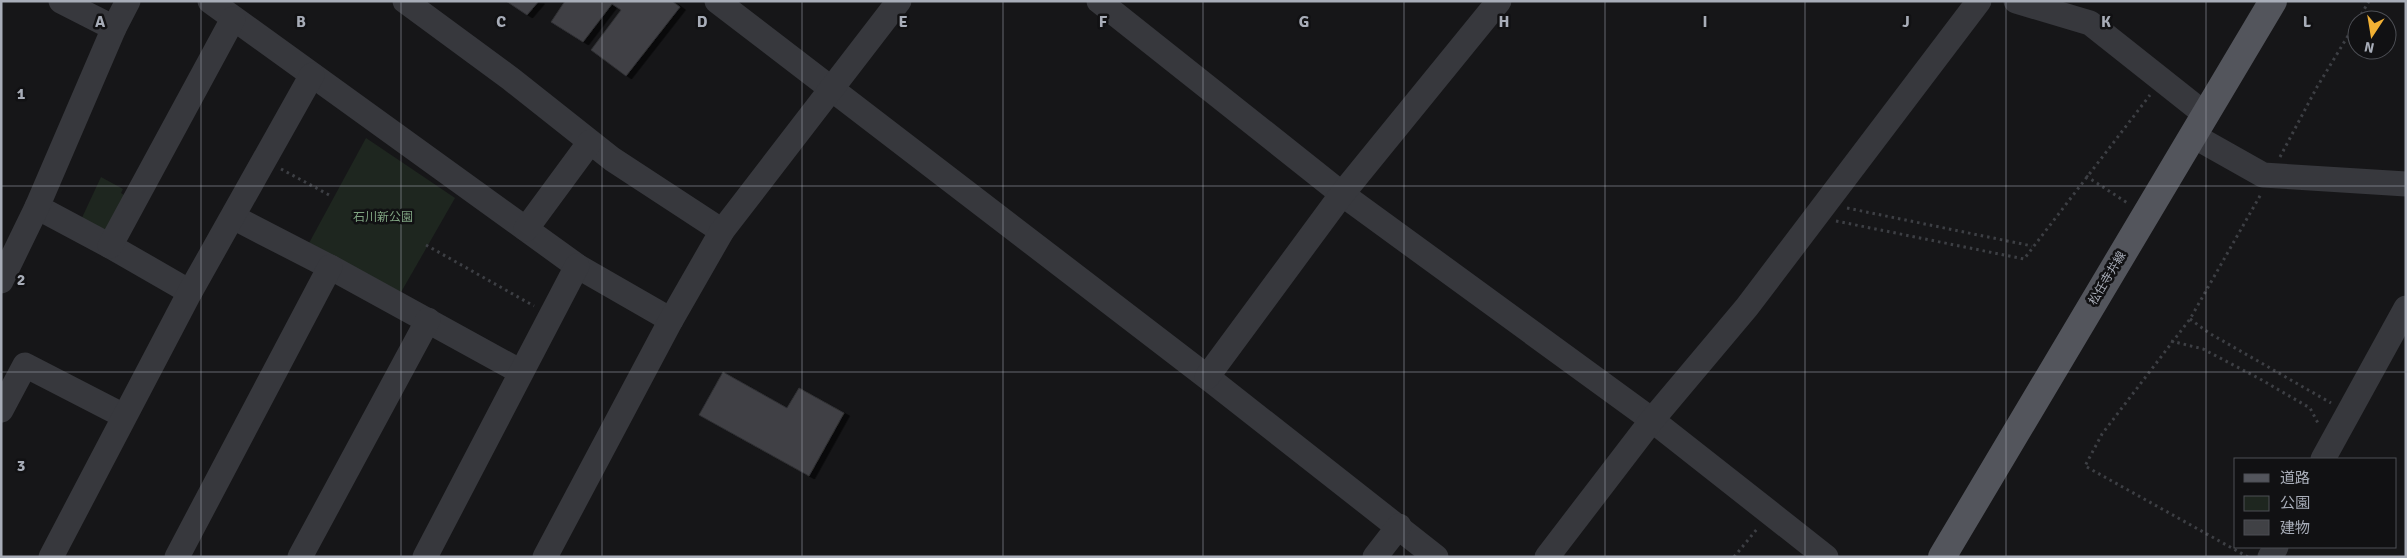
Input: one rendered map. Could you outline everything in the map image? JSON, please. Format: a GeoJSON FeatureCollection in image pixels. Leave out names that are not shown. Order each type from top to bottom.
{"type":"FeatureCollection","features":[{"type":"Feature","properties":{"kind":"main road","name":"松任寺井線"},"geometry":{"type":"LineString","coordinates":[[1950,555],[2145,214],[2273,1]]}},
{"type":"Feature","properties":{"kind":"street"},"geometry":{"type":"LineString","coordinates":[[61,1],[114,28]]}},
{"type":"Feature","properties":{"kind":"street"},"geometry":{"type":"LineString","coordinates":[[1,281],[37,207],[114,28],[128,1]]}},
{"type":"Feature","properties":{"kind":"street"},"geometry":{"type":"LineString","coordinates":[[405,1],[511,79],[590,142],[722,231]]}},
{"type":"Feature","properties":{"kind":"street"},"geometry":{"type":"LineString","coordinates":[[717,1],[1207,376],[1436,557]]}},
{"type":"Feature","properties":{"kind":"street"},"geometry":{"type":"LineString","coordinates":[[545,557],[671,320],[722,231],[899,1]]}},
{"type":"Feature","properties":{"kind":"street"},"geometry":{"type":"LineString","coordinates":[[1099,1],[1342,194],[1652,420],[1826,557]]}},
{"type":"Feature","properties":{"kind":"street"},"geometry":{"type":"LineString","coordinates":[[1207,376],[1342,194],[1499,1]]}},
{"type":"Feature","properties":{"kind":"street"},"geometry":{"type":"LineString","coordinates":[[1547,557],[1652,420],[1747,306],[1979,1]]}},
{"type":"Feature","properties":{"kind":"street"},"geometry":{"type":"LineString","coordinates":[[2016,1],[2090,24],[2161,80],[2199,125],[2263,174],[2406,184]]}},
{"type":"Feature","properties":{"kind":"street"},"geometry":{"type":"LineString","coordinates":[[110,246],[222,8],[577,266],[671,320]]}},
{"type":"Feature","properties":{"kind":"street"},"geometry":{"type":"LineString","coordinates":[[51,557],[190,292],[234,217],[312,75]]}},
{"type":"Feature","properties":{"kind":"street"},"geometry":{"type":"LineString","coordinates":[[526,229],[590,142]]}},
{"type":"Feature","properties":{"kind":"street"},"geometry":{"type":"LineString","coordinates":[[37,207],[190,292]]}},
{"type":"Feature","properties":{"kind":"street"},"geometry":{"type":"LineString","coordinates":[[234,217],[330,266],[521,372]]}},
{"type":"Feature","properties":{"kind":"street"},"geometry":{"type":"LineString","coordinates":[[177,557],[330,266]]}},
{"type":"Feature","properties":{"kind":"street"},"geometry":{"type":"LineString","coordinates":[[425,557],[577,266]]}},
{"type":"Feature","properties":{"kind":"street"},"geometry":{"type":"LineString","coordinates":[[2326,455],[2406,308]]}},
{"type":"Feature","properties":{"kind":"street"},"geometry":{"type":"LineString","coordinates":[[300,557],[428,320]]}},
{"type":"Feature","properties":{"kind":"street"},"geometry":{"type":"LineString","coordinates":[[1,410],[25,365],[124,416]]}},
{"type":"Feature","properties":{"kind":"street"},"geometry":{"type":"LineString","coordinates":[[1376,557],[1399,526]]}},
{"type":"Feature","properties":{"kind":"path"},"geometry":{"type":"LineString","coordinates":[[2248,557],[2085,466],[2102,434],[2190,319],[2271,175],[2317,86],[2347,36]]}},
{"type":"Feature","properties":{"kind":"path"},"geometry":{"type":"LineString","coordinates":[[1820,210],[2024,259],[2032,246],[2161,80]]}},
{"type":"Feature","properties":{"kind":"path"},"geometry":{"type":"LineString","coordinates":[[265,160],[331,196]]}},
{"type":"Feature","properties":{"kind":"path"},"geometry":{"type":"LineString","coordinates":[[2086,176],[2145,214]]}},
{"type":"Feature","properties":{"kind":"path"},"geometry":{"type":"LineString","coordinates":[[1820,210],[2032,246]]}},
{"type":"Feature","properties":{"kind":"path"},"geometry":{"type":"LineString","coordinates":[[426,245],[551,316]]}},
{"type":"Feature","properties":{"kind":"path"},"geometry":{"type":"LineString","coordinates":[[2190,319],[2209,333],[2319,395],[2348,414]]}},
{"type":"Feature","properties":{"kind":"path"},"geometry":{"type":"LineString","coordinates":[[2172,341],[2203,349],[2260,378],[2310,408],[2322,430],[2326,455]]}},
{"type":"Feature","properties":{"kind":"path"},"geometry":{"type":"LineString","coordinates":[[1734,557],[1770,512]]}},
{"type":"Feature","properties":{"kind":"green space","name":"石川新公園"},"geometry":{"type":"Polygon","coordinates":[[[366,138],[455,198],[400,294],[308,245],[366,138]]]}},
{"type":"Feature","properties":{"kind":"green space"},"geometry":{"type":"Polygon","coordinates":[[[101,177],[123,189],[121,193],[128,198],[111,228],[101,231],[80,222],[101,177]]]}},
{"type":"Feature","properties":{"kind":"building"},"geometry":{"type":"Polygon","coordinates":[[[506,1],[539,1],[527,15],[506,1]]]}},
{"type":"Feature","properties":{"kind":"building"},"geometry":{"type":"Polygon","coordinates":[[[565,1],[672,1],[680,7],[626,76],[591,50],[621,10],[612,4],[583,42],[551,22],[565,1]]]}},
{"type":"Feature","properties":{"kind":"building"},"geometry":{"type":"Polygon","coordinates":[[[723,372],[787,408],[799,388],[844,413],[809,476],[699,415],[723,372]]]}}]}
